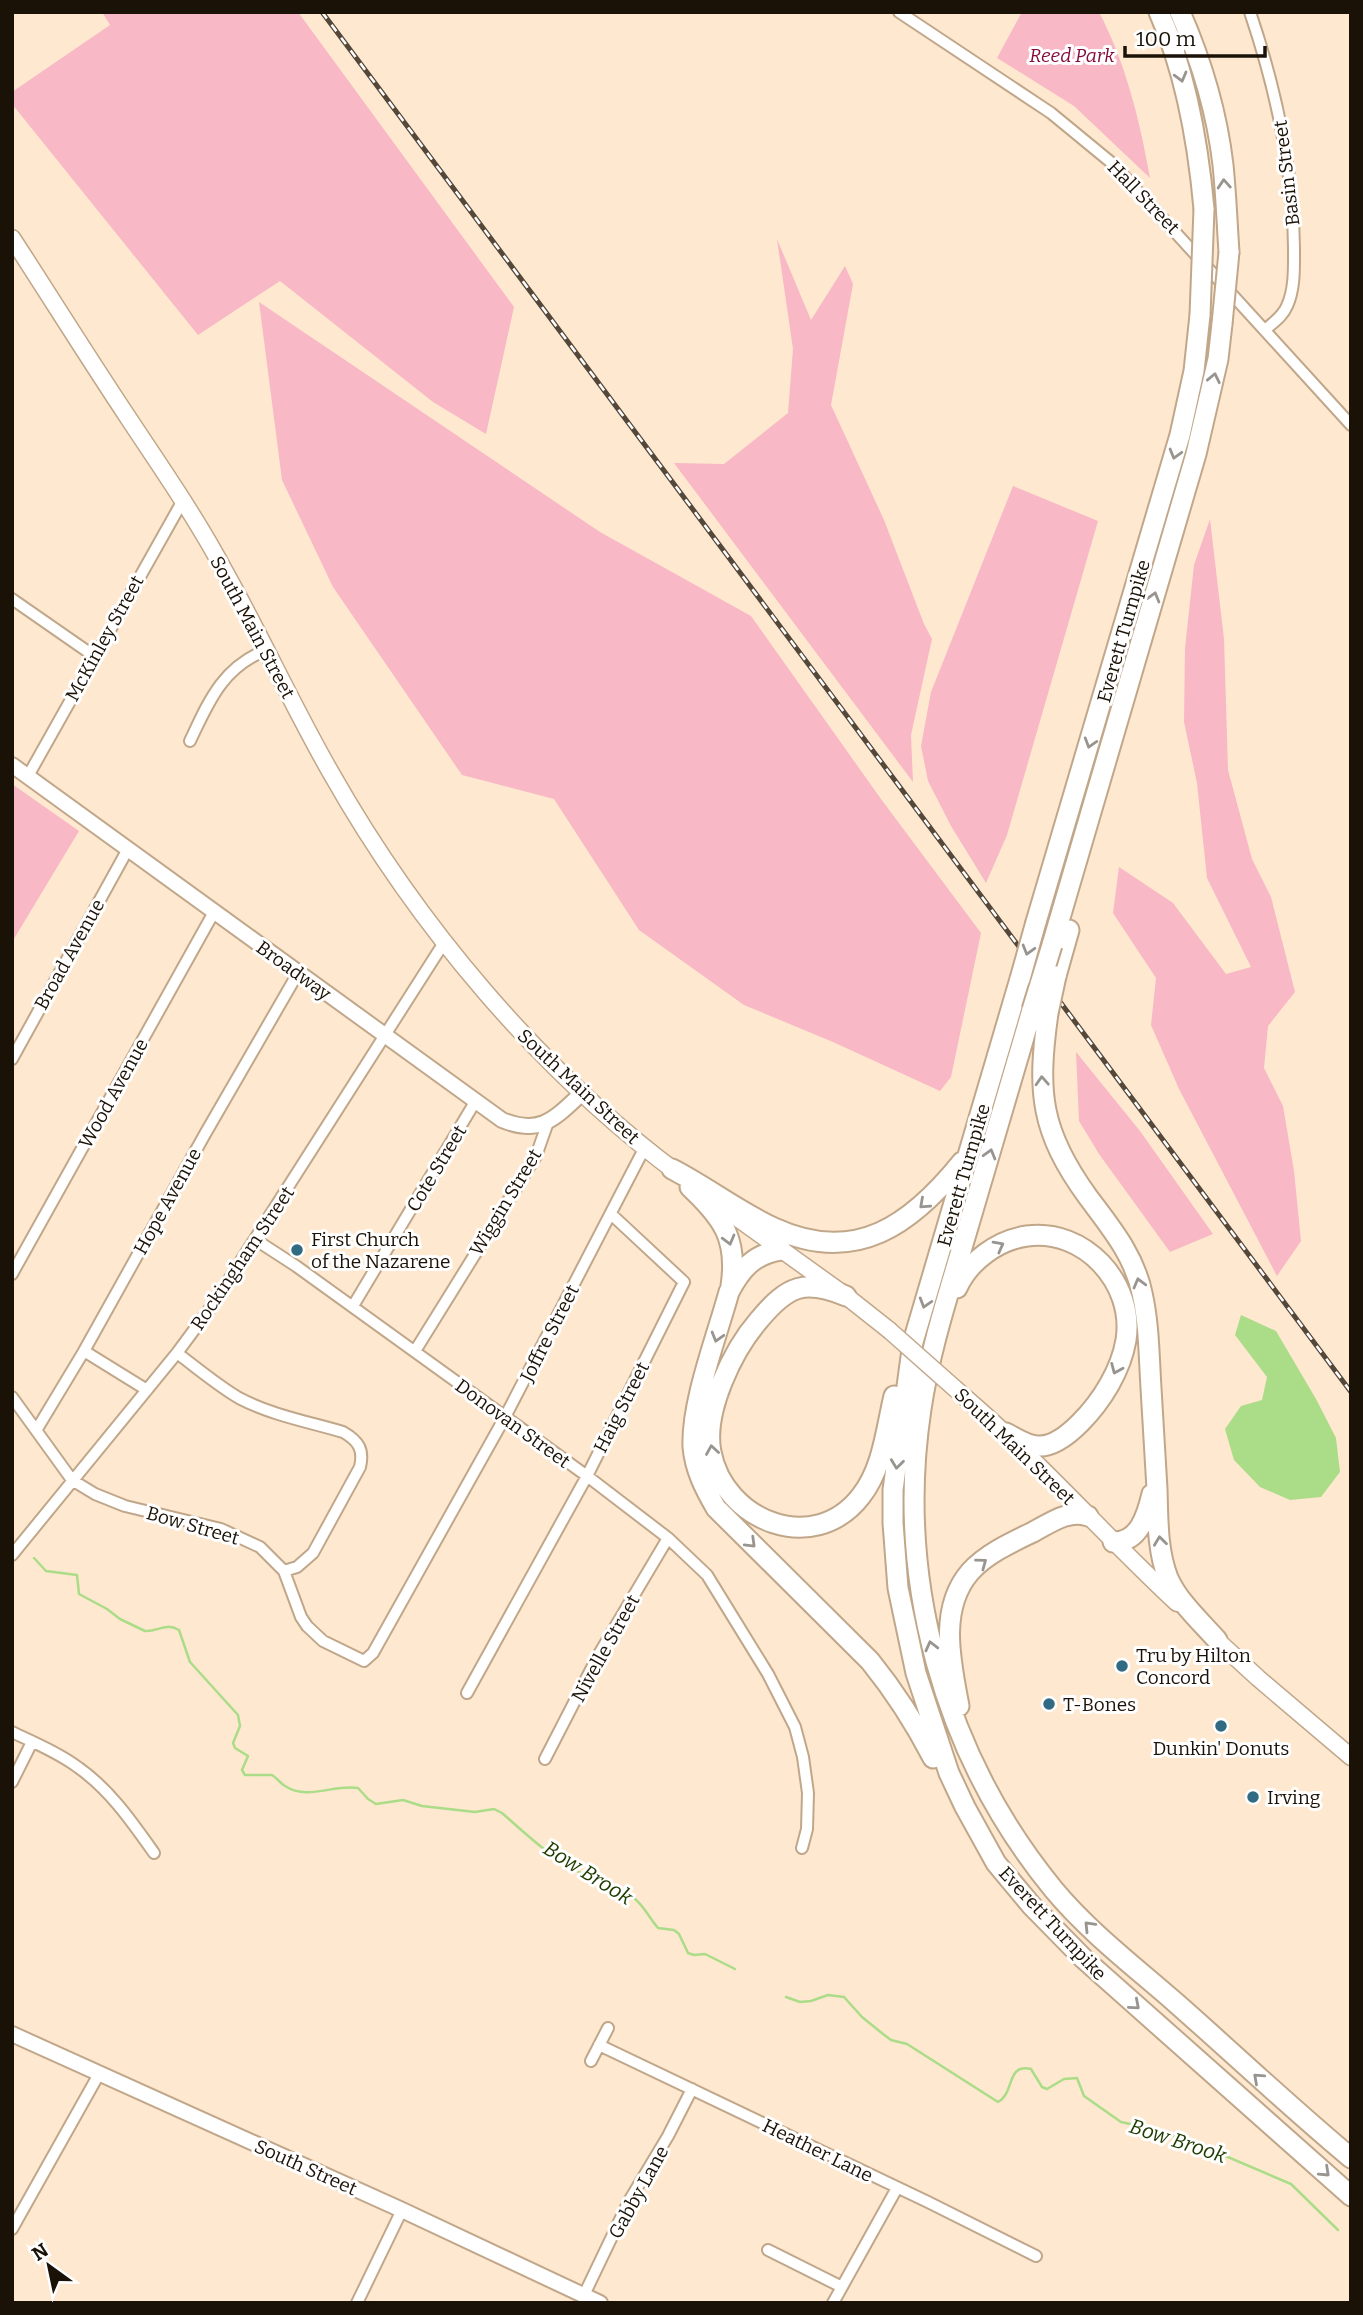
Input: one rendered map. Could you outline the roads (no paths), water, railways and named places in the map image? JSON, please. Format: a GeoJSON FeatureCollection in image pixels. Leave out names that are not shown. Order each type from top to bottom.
{"type":"FeatureCollection","features":[{"type":"Feature","properties":{"kind":"highway","name":"Everett Turnpike"},"geometry":{"type":"LineString","coordinates":[[1156,12],[1170,38],[1188,102],[1201,176],[1204,209],[1200,315],[1194,371],[1180,435],[913,1342],[893,1490],[898,1588],[916,1673],[949,1773],[996,1863],[1031,1905],[1084,1959],[1351,2196]]}},
{"type":"Feature","properties":{"kind":"highway","name":"Everett Turnpike"},"geometry":{"type":"LineString","coordinates":[[1180,12],[1191,39],[1218,133],[1223,165],[1228,252],[1219,359],[1205,423],[1052,945],[1040,1012],[939,1326],[921,1409],[915,1469],[915,1534],[921,1600],[939,1675],[955,1722],[1001,1813],[1037,1868],[1102,1940],[1351,2157]]}},
{"type":"Feature","properties":{"kind":"highway"},"geometry":{"type":"LineString","coordinates":[[1145,627],[1131,704],[1116,762],[1056,976],[1040,1012],[1041,1083],[1045,1112],[1069,1171],[1120,1239],[1135,1266],[1148,1337],[1160,1538],[1167,1574],[1178,1595],[1217,1640]]}},
{"type":"Feature","properties":{"kind":"highway"},"geometry":{"type":"LineString","coordinates":[[672,1169],[779,1230],[803,1239],[841,1242],[882,1232],[910,1216],[940,1189],[969,1153]]}},
{"type":"Feature","properties":{"kind":"highway"},"geometry":{"type":"LineString","coordinates":[[672,1169],[706,1202],[725,1227],[733,1256],[729,1292],[697,1405],[694,1427],[697,1469],[705,1490],[716,1508],[844,1634],[891,1687],[915,1723],[954,1800],[996,1863]]}},
{"type":"Feature","properties":{"kind":"highway"},"geometry":{"type":"LineString","coordinates":[[930,1364],[939,1349],[960,1281],[971,1267],[994,1248],[1017,1238],[1045,1236],[1074,1244],[1096,1258],[1121,1293],[1127,1318],[1123,1351],[1107,1389],[1083,1420],[1051,1444],[1031,1445],[1006,1433]]}},
{"type":"Feature","properties":{"kind":"highway"},"geometry":{"type":"LineString","coordinates":[[729,1292],[748,1263],[764,1254],[781,1250]]}},
{"type":"Feature","properties":{"kind":"highway"},"geometry":{"type":"LineString","coordinates":[[846,1296],[823,1286],[797,1288],[760,1318],[743,1341],[728,1370],[714,1411],[710,1435],[711,1453],[726,1487],[750,1512],[779,1525],[807,1526],[836,1518],[853,1505],[866,1488],[876,1467],[886,1436],[899,1374],[913,1342]]}},
{"type":"Feature","properties":{"kind":"highway"},"geometry":{"type":"LineString","coordinates":[[1113,1542],[1129,1539],[1142,1523],[1156,1472]]}},
{"type":"Feature","properties":{"kind":"highway"},"geometry":{"type":"LineString","coordinates":[[975,1765],[960,1712],[951,1654],[950,1623],[956,1597],[970,1572],[998,1551],[1065,1516],[1088,1516]]}},
{"type":"Feature","properties":{"kind":"main road","name":"South Main Street"},"geometry":{"type":"LineString","coordinates":[[12,238],[225,570],[330,772],[363,828],[445,941],[507,1018],[582,1093],[645,1147],[889,1330],[1006,1433],[1113,1542],[1258,1678],[1351,1757]]}},
{"type":"Feature","properties":{"kind":"street","name":"Hall Street"},"geometry":{"type":"LineString","coordinates":[[899,12],[1084,138],[1131,182],[1351,425]]}},
{"type":"Feature","properties":{"kind":"street","name":"Basin Street"},"geometry":{"type":"LineString","coordinates":[[1250,12],[1278,109],[1287,153],[1294,222],[1291,296],[1284,312],[1266,329]]}},
{"type":"Feature","properties":{"kind":"street","name":"McKinley Street"},"geometry":{"type":"LineString","coordinates":[[28,776],[182,502]]}},
{"type":"Feature","properties":{"kind":"street"},"geometry":{"type":"LineString","coordinates":[[12,599],[94,656]]}},
{"type":"Feature","properties":{"kind":"street"},"geometry":{"type":"LineString","coordinates":[[190,741],[204,711],[227,675],[244,661],[266,650]]}},
{"type":"Feature","properties":{"kind":"street","name":"Broadway"},"geometry":{"type":"LineString","coordinates":[[12,765],[502,1120],[513,1125],[536,1127],[548,1122]]}},
{"type":"Feature","properties":{"kind":"street","name":"Broad Avenue"},"geometry":{"type":"LineString","coordinates":[[12,1059],[128,849]]}},
{"type":"Feature","properties":{"kind":"street","name":"Wood Avenue"},"geometry":{"type":"LineString","coordinates":[[12,1274],[214,912]]}},
{"type":"Feature","properties":{"kind":"street","name":"Rockingham Street"},"geometry":{"type":"LineString","coordinates":[[12,1555],[177,1353],[214,1303],[445,941]]}},
{"type":"Feature","properties":{"kind":"street","name":"Hope Avenue"},"geometry":{"type":"LineString","coordinates":[[37,1429],[298,973]]}},
{"type":"Feature","properties":{"kind":"street"},"geometry":{"type":"LineString","coordinates":[[548,1122],[582,1093]]}},
{"type":"Feature","properties":{"kind":"street","name":"Cote Street"},"geometry":{"type":"LineString","coordinates":[[353,1306],[475,1102]]}},
{"type":"Feature","properties":{"kind":"street","name":"Wiggin Street"},"geometry":{"type":"LineString","coordinates":[[415,1351],[536,1156],[548,1122]]}},
{"type":"Feature","properties":{"kind":"street","name":"Joffre Street"},"geometry":{"type":"LineString","coordinates":[[364,1661],[373,1653],[505,1417],[645,1147]]}},
{"type":"Feature","properties":{"kind":"street","name":"Haig Street"},"geometry":{"type":"LineString","coordinates":[[467,1693],[587,1476],[684,1282],[611,1214]]}},
{"type":"Feature","properties":{"kind":"street","name":"Donovan Street"},"geometry":{"type":"LineString","coordinates":[[256,1240],[353,1306],[587,1476],[668,1538],[707,1575],[744,1633],[794,1727],[803,1756],[808,1793],[807,1829],[802,1848]]}},
{"type":"Feature","properties":{"kind":"street"},"geometry":{"type":"LineString","coordinates":[[84,1351],[147,1390]]}},
{"type":"Feature","properties":{"kind":"street"},"geometry":{"type":"LineString","coordinates":[[177,1353],[240,1399],[343,1433],[353,1438],[360,1446],[363,1456],[360,1467],[313,1553],[297,1567],[284,1571]]}},
{"type":"Feature","properties":{"kind":"street","name":"Bow Street"},"geometry":{"type":"LineString","coordinates":[[12,1397],[72,1480],[95,1494],[125,1506],[221,1529],[260,1547],[284,1571],[307,1626],[323,1641],[364,1661]]}},
{"type":"Feature","properties":{"kind":"street","name":"Nivelle Street"},"geometry":{"type":"LineString","coordinates":[[545,1759],[598,1654],[668,1538]]}},
{"type":"Feature","properties":{"kind":"street"},"geometry":{"type":"LineString","coordinates":[[12,1732],[66,1759],[91,1777],[115,1801],[154,1853]]}},
{"type":"Feature","properties":{"kind":"street"},"geometry":{"type":"LineString","coordinates":[[12,1782],[32,1742]]}},
{"type":"Feature","properties":{"kind":"street"},"geometry":{"type":"LineString","coordinates":[[591,2061],[608,2028]]}},
{"type":"Feature","properties":{"kind":"street","name":"South Street"},"geometry":{"type":"LineString","coordinates":[[12,2034],[402,2210],[600,2303]]}},
{"type":"Feature","properties":{"kind":"street","name":"Heather Lane"},"geometry":{"type":"LineString","coordinates":[[600,2045],[1036,2256]]}},
{"type":"Feature","properties":{"kind":"street"},"geometry":{"type":"LineString","coordinates":[[14,2223],[99,2074]]}},
{"type":"Feature","properties":{"kind":"street","name":"Gabby Lane"},"geometry":{"type":"LineString","coordinates":[[584,2295],[629,2201],[668,2136],[692,2089]]}},
{"type":"Feature","properties":{"kind":"street"},"geometry":{"type":"LineString","coordinates":[[833,2303],[897,2188]]}},
{"type":"Feature","properties":{"kind":"street"},"geometry":{"type":"LineString","coordinates":[[357,2303],[402,2210]]}},
{"type":"Feature","properties":{"kind":"street"},"geometry":{"type":"LineString","coordinates":[[768,2250],[842,2287]]}},
{"type":"Feature","properties":{"kind":"waterway","name":"Bow Brook"},"geometry":{"type":"LineString","coordinates":[[34,1558],[46,1571],[77,1575],[79,1594],[120,1619],[145,1631],[166,1627],[179,1630],[190,1662],[238,1715],[240,1726],[233,1743],[235,1748],[248,1756],[242,1770],[245,1775],[272,1775],[285,1786],[303,1792],[358,1788],[376,1804],[403,1800],[422,1806],[475,1812],[494,1809],[565,1864],[634,1898],[658,1928],[674,1930],[679,1934],[688,1953],[705,1954],[735,1969]]}},
{"type":"Feature","properties":{"kind":"waterway","name":"Bow Brook"},"geometry":{"type":"LineString","coordinates":[[786,1997],[800,2002],[828,1995],[844,1997],[862,2017],[891,2040],[907,2044],[998,2102],[1007,2092],[1014,2074],[1023,2068],[1031,2069],[1042,2087],[1047,2089],[1064,2079],[1077,2078],[1084,2096],[1121,2122],[1195,2143],[1291,2184],[1338,2230]]}},
{"type":"Feature","properties":{"kind":"railway"},"geometry":{"type":"LineString","coordinates":[[322,12],[1351,1392]]}},
{"type":"Feature","properties":{"kind":"place","name":"First Church of the Nazarene"},"geometry":{"type":"Point","coordinates":[297,1250]}},
{"type":"Feature","properties":{"kind":"place","name":"Tru by Hilton Concord"},"geometry":{"type":"Point","coordinates":[1122,1666]}},
{"type":"Feature","properties":{"kind":"place","name":"T-Bones"},"geometry":{"type":"Point","coordinates":[1049,1704]}},
{"type":"Feature","properties":{"kind":"place","name":"Dunkin' Donuts"},"geometry":{"type":"Point","coordinates":[1221,1726]}},
{"type":"Feature","properties":{"kind":"place","name":"Irving"},"geometry":{"type":"Point","coordinates":[1253,1797]}},
{"type":"Feature","properties":{"kind":"park label","name":"Reed Park"},"geometry":{"type":"Point","coordinates":[1072,55]}}]}
